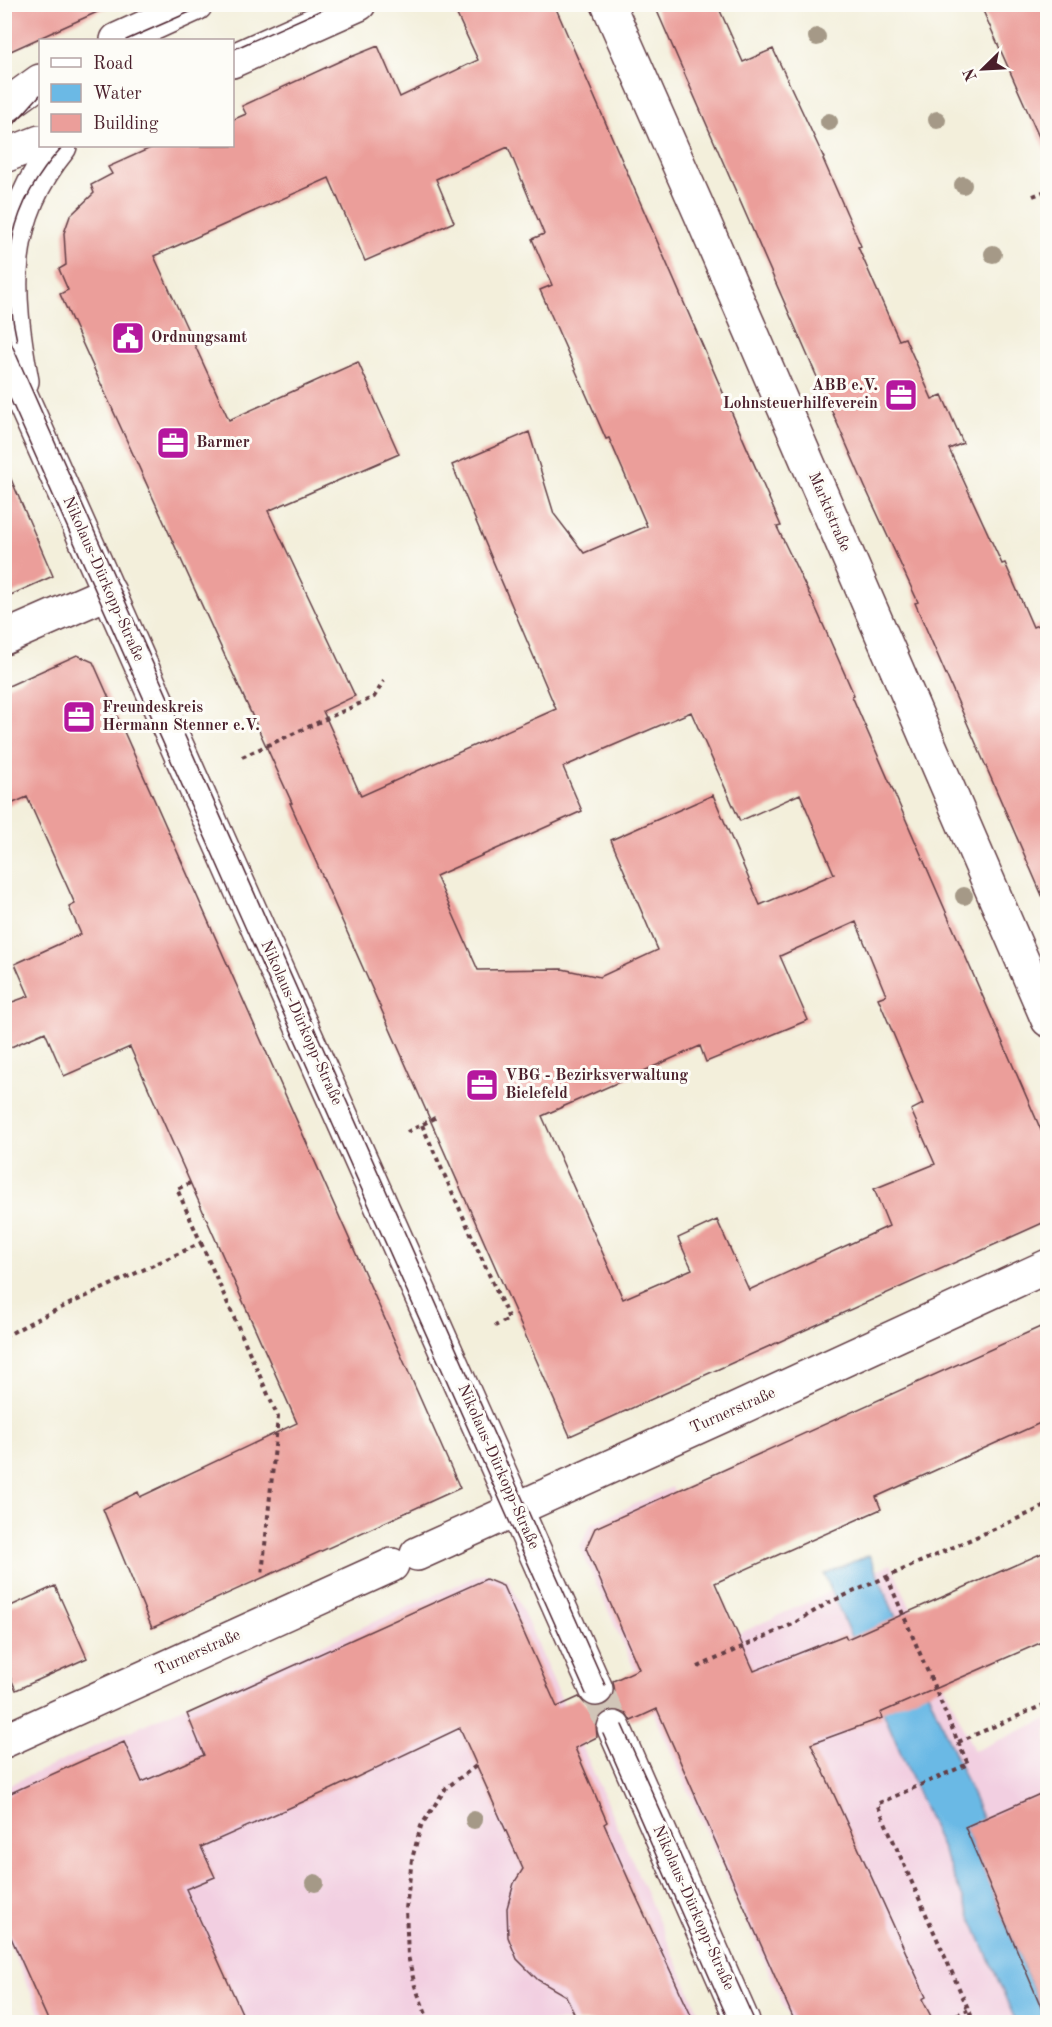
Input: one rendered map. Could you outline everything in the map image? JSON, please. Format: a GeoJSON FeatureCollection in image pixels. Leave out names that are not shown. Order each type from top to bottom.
{"type":"FeatureCollection","features":[{"type":"Feature","properties":{"kind":"street"},"geometry":{"type":"LineString","coordinates":[[119,39],[196,4]]}},
{"type":"Feature","properties":{"kind":"street"},"geometry":{"type":"LineString","coordinates":[[234,60],[359,4]]}},
{"type":"Feature","properties":{"kind":"street","name":"Marktstraße"},"geometry":{"type":"LineString","coordinates":[[608,4],[1047,1020]]}},
{"type":"Feature","properties":{"kind":"street"},"geometry":{"type":"LineString","coordinates":[[4,107],[39,82]]}},
{"type":"Feature","properties":{"kind":"street"},"geometry":{"type":"LineString","coordinates":[[4,156],[39,142]]}},
{"type":"Feature","properties":{"kind":"street"},"geometry":{"type":"LineString","coordinates":[[27,409],[10,316],[6,282],[8,250],[15,221],[32,180],[43,163],[59,147]]}},
{"type":"Feature","properties":{"kind":"street","name":"Nikolaus-Dürkopp-Straße"},"geometry":{"type":"LineString","coordinates":[[4,357],[596,1689]]}},
{"type":"Feature","properties":{"kind":"street"},"geometry":{"type":"LineString","coordinates":[[4,639],[109,592]]}},
{"type":"Feature","properties":{"kind":"street","name":"Turnerstraße"},"geometry":{"type":"LineString","coordinates":[[4,1741],[1047,1266]]}},
{"type":"Feature","properties":{"kind":"street","name":"Nikolaus-Dürkopp-Straße"},"geometry":{"type":"LineString","coordinates":[[614,1728],[743,2022]]}},
{"type":"Feature","properties":{"kind":"path"},"geometry":{"type":"LineString","coordinates":[[1033,196],[1047,190]]}},
{"type":"Feature","properties":{"kind":"path"},"geometry":{"type":"LineString","coordinates":[[242,757],[374,697],[384,681]]}},
{"type":"Feature","properties":{"kind":"path"},"geometry":{"type":"LineString","coordinates":[[407,1132],[438,1117]]}},
{"type":"Feature","properties":{"kind":"path"},"geometry":{"type":"LineString","coordinates":[[422,1125],[509,1320],[495,1326]]}},
{"type":"Feature","properties":{"kind":"path"},"geometry":{"type":"LineString","coordinates":[[190,1183],[177,1189],[278,1417],[256,1627]]}},
{"type":"Feature","properties":{"kind":"path"},"geometry":{"type":"LineString","coordinates":[[4,1337],[37,1319],[201,1243]]}},
{"type":"Feature","properties":{"kind":"path"},"geometry":{"type":"LineString","coordinates":[[698,1666],[793,1624],[828,1603],[886,1576],[1047,1505]]}},
{"type":"Feature","properties":{"kind":"path"},"geometry":{"type":"LineString","coordinates":[[886,1576],[968,1764],[878,1804],[974,2022]]}},
{"type":"Feature","properties":{"kind":"path"},"geometry":{"type":"LineString","coordinates":[[958,1742],[1047,1703]]}},
{"type":"Feature","properties":{"kind":"path"},"geometry":{"type":"LineString","coordinates":[[429,2022],[415,1986],[408,1956],[406,1909],[412,1859],[421,1826],[446,1788],[476,1766]]}},
{"type":"Feature","properties":{"kind":"path"},"geometry":{"type":"LineString","coordinates":[[939,2022],[968,2010]]}},
{"type":"Feature","properties":{"kind":"path"},"geometry":{"type":"LineString","coordinates":[[1038,2022],[1047,2019]]}},
{"type":"Feature","properties":{"kind":"shaded area"},"geometry":{"type":"Polygon","coordinates":[[[672,1487],[738,1634],[891,1564],[974,1751],[1047,1719],[1047,2022],[791,2022],[580,1547],[591,1524],[672,1487]]]}},
{"type":"Feature","properties":{"kind":"shaded area"},"geometry":{"type":"Polygon","coordinates":[[[484,1573],[509,1580],[703,2022],[44,2022],[5,1934],[4,1787],[484,1573]]]}},
{"type":"Feature","properties":{"kind":"water"},"geometry":{"type":"Polygon","coordinates":[[[869,1555],[983,1820],[966,1828],[1047,2022],[1016,2022],[824,1574],[869,1555]]]}},
{"type":"Feature","properties":{"kind":"building"},"geometry":{"type":"Polygon","coordinates":[[[4,4],[115,4],[4,54],[4,4]]]}},
{"type":"Feature","properties":{"kind":"building"},"geometry":{"type":"Polygon","coordinates":[[[452,4],[554,4],[781,526],[777,527],[854,695],[852,696],[1047,1144],[1047,1221],[570,1436],[290,803],[292,803],[60,294],[68,290],[59,269],[66,265],[64,233],[70,216],[94,193],[91,185],[112,174],[108,167],[153,147],[234,147],[234,119],[246,114],[242,106],[378,46],[400,97],[478,60],[452,4]],[[508,147],[436,179],[454,222],[365,261],[329,178],[154,256],[229,420],[358,362],[399,454],[268,511],[355,696],[323,711],[361,796],[556,709],[452,465],[529,432],[554,514],[584,553],[647,526],[540,290],[552,285],[532,239],[544,234],[508,147]],[[691,712],[563,767],[582,811],[436,876],[478,970],[562,969],[600,977],[658,950],[611,840],[713,795],[760,905],[834,874],[800,794],[740,821],[691,712]],[[856,922],[780,956],[808,1020],[706,1062],[700,1046],[542,1116],[623,1299],[692,1269],[678,1238],[717,1220],[749,1290],[889,1226],[874,1189],[935,1164],[911,1110],[923,1104],[878,998],[886,995],[856,922]]]}},
{"type":"Feature","properties":{"kind":"building"},"geometry":{"type":"Polygon","coordinates":[[[654,4],[717,4],[743,62],[773,49],[824,158],[861,246],[858,247],[899,340],[905,338],[932,399],[942,395],[963,443],[949,449],[1002,564],[1005,563],[1033,627],[1047,621],[1047,907],[915,603],[918,602],[865,487],[654,4]]]}},
{"type":"Feature","properties":{"kind":"building"},"geometry":{"type":"Polygon","coordinates":[[[980,4],[1047,4],[1047,155],[980,4]]]}},
{"type":"Feature","properties":{"kind":"building"},"geometry":{"type":"Polygon","coordinates":[[[4,463],[53,576],[4,598],[4,463]]]}},
{"type":"Feature","properties":{"kind":"building"},"geometry":{"type":"Polygon","coordinates":[[[77,655],[93,662],[460,1488],[152,1628],[103,1509],[138,1492],[140,1497],[297,1423],[130,1047],[64,1076],[45,1032],[4,1050],[4,1005],[29,996],[15,964],[81,934],[69,907],[75,904],[27,797],[4,807],[4,688],[77,655]]]}},
{"type":"Feature","properties":{"kind":"building"},"geometry":{"type":"Polygon","coordinates":[[[1047,1324],[1047,1420],[876,1497],[881,1509],[715,1583],[754,1671],[845,1635],[847,1639],[1047,1551],[1047,1640],[880,1713],[882,1718],[811,1744],[926,1997],[922,1999],[934,2022],[795,2022],[657,1709],[631,1721],[626,1713],[617,1710],[606,1711],[599,1717],[596,1725],[597,1737],[575,1748],[607,1822],[604,1824],[694,2022],[578,2022],[566,1996],[538,1980],[517,1959],[508,1937],[507,1908],[514,1883],[523,1869],[460,1728],[332,1789],[201,1847],[215,1877],[186,1889],[246,2022],[49,2022],[4,1922],[4,1796],[124,1742],[142,1782],[204,1755],[187,1714],[486,1579],[503,1586],[557,1707],[579,1697],[593,1708],[604,1706],[615,1692],[613,1681],[639,1669],[586,1548],[595,1528],[1047,1324]]]}},
{"type":"Feature","properties":{"kind":"building"},"geometry":{"type":"Polygon","coordinates":[[[55,1586],[87,1658],[16,1690],[4,1663],[4,1609],[55,1586]]]}},
{"type":"Feature","properties":{"kind":"building"},"geometry":{"type":"Polygon","coordinates":[[[1047,1791],[1047,2021],[965,1827],[1047,1791]]]}},
{"type":"Feature","properties":{"kind":"tunnel"},"geometry":{"type":"LineString","coordinates":[[596,1689],[614,1728]]}},
{"type":"Feature","properties":{"kind":"tram line"},"geometry":{"type":"LineString","coordinates":[[128,39],[208,4]]}},
{"type":"Feature","properties":{"kind":"tram line"},"geometry":{"type":"LineString","coordinates":[[234,49],[335,4]]}},
{"type":"Feature","properties":{"kind":"tram line"},"geometry":{"type":"LineString","coordinates":[[4,139],[39,96]]}},
{"type":"Feature","properties":{"kind":"tram line"},"geometry":{"type":"LineString","coordinates":[[17,341],[9,286],[13,237],[30,191],[62,147]]}},
{"type":"Feature","properties":{"kind":"tram line"},"geometry":{"type":"LineString","coordinates":[[4,327],[605,1685]]}},
{"type":"Feature","properties":{"kind":"tram line"},"geometry":{"type":"LineString","coordinates":[[4,385],[586,1694]]}},
{"type":"Feature","properties":{"kind":"tram line"},"geometry":{"type":"LineString","coordinates":[[622,1725],[755,2022]]}},
{"type":"Feature","properties":{"kind":"tram line"},"geometry":{"type":"LineString","coordinates":[[603,1734],[729,2022]]}},
{"type":"Feature","properties":{"kind":"place","name":"Ordnungsamt"},"geometry":{"type":"Point","coordinates":[128,338]}},
{"type":"Feature","properties":{"kind":"place","name":"ABB e.V. Lohnsteuerhilfeverein"},"geometry":{"type":"Point","coordinates":[901,395]}},
{"type":"Feature","properties":{"kind":"place","name":"Barmer"},"geometry":{"type":"Point","coordinates":[173,443]}},
{"type":"Feature","properties":{"kind":"place","name":"Freundeskreis Hermann Stenner e.V."},"geometry":{"type":"Point","coordinates":[79,717]}},
{"type":"Feature","properties":{"kind":"place","name":"VBG - Bezirksverwaltung Bielefeld"},"geometry":{"type":"Point","coordinates":[482,1085]}}]}
